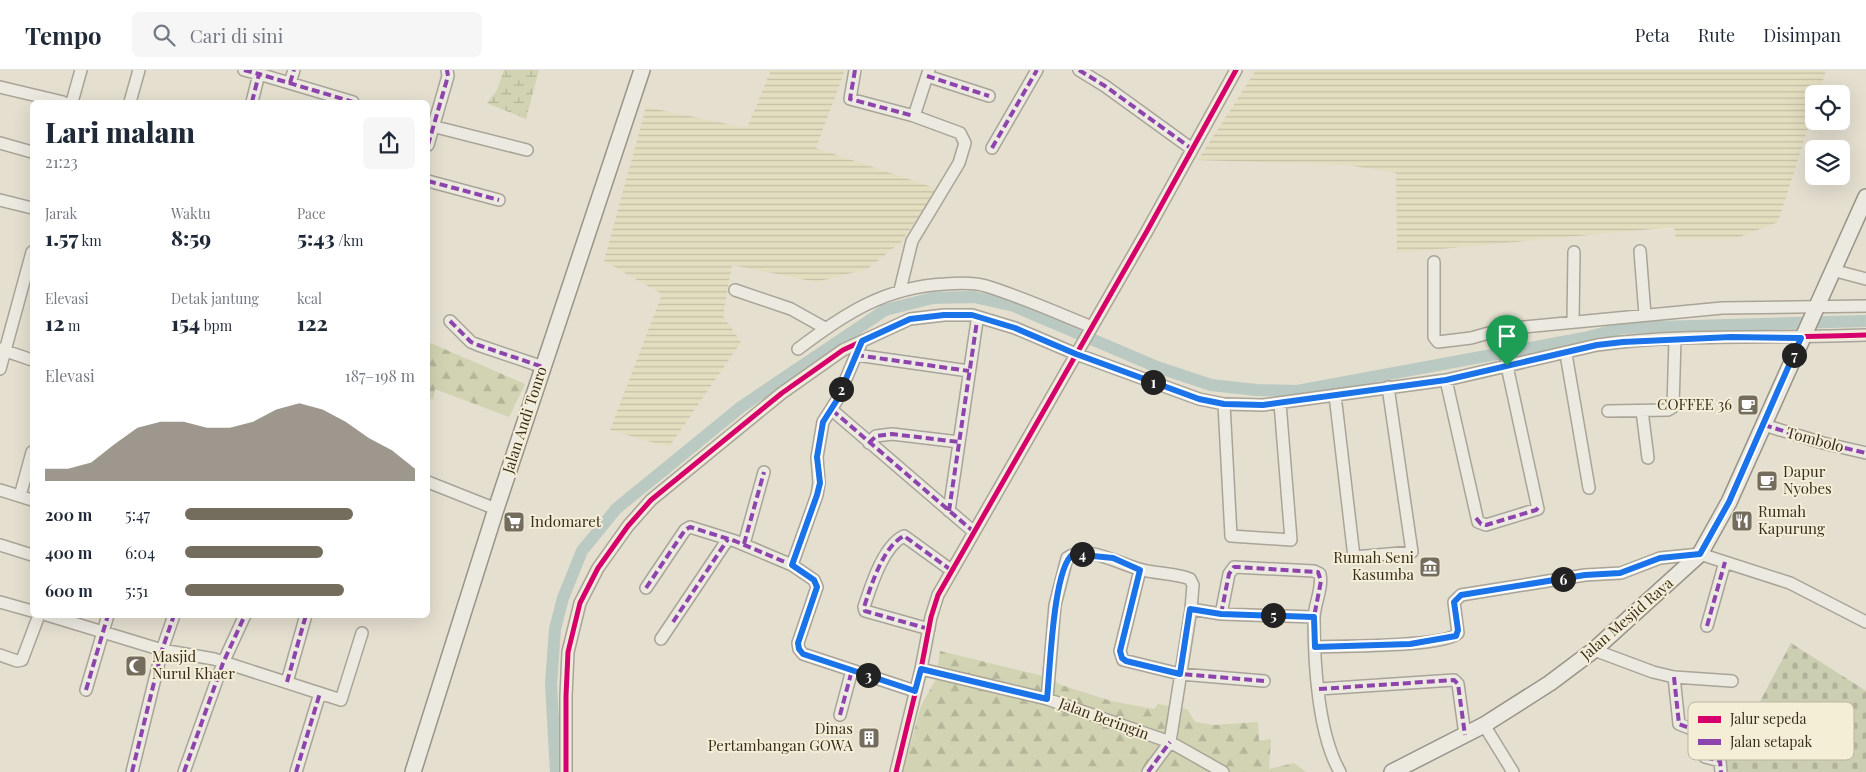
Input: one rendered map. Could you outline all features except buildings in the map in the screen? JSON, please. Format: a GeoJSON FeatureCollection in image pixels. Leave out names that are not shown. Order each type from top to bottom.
{"type":"FeatureCollection","features":[{"type":"Feature","properties":{"kind":"street"},"geometry":{"type":"LineString","coordinates":[[73,100],[81,70]]}},
{"type":"Feature","properties":{"kind":"street"},"geometry":{"type":"LineString","coordinates":[[131,100],[140,70]]}},
{"type":"Feature","properties":{"kind":"street"},"geometry":{"type":"LineString","coordinates":[[244,70],[346,100]]}},
{"type":"Feature","properties":{"kind":"street"},"geometry":{"type":"LineString","coordinates":[[290,83],[294,70]]}},
{"type":"Feature","properties":{"kind":"street"},"geometry":{"type":"LineString","coordinates":[[447,70],[448,76],[430,126],[527,150]]}},
{"type":"Feature","properties":{"kind":"street","name":"Jalan Andi Tonro"},"geometry":{"type":"LineString","coordinates":[[413,772],[496,509],[642,70]]}},
{"type":"Feature","properties":{"kind":"street"},"geometry":{"type":"LineString","coordinates":[[855,70],[850,99],[914,116],[960,133],[966,143],[959,163],[912,241],[900,290]]}},
{"type":"Feature","properties":{"kind":"street"},"geometry":{"type":"LineString","coordinates":[[992,148],[1036,70]]}},
{"type":"Feature","properties":{"kind":"street"},"geometry":{"type":"LineString","coordinates":[[1079,70],[1105,86],[1192,149]]}},
{"type":"Feature","properties":{"kind":"street"},"geometry":{"type":"LineString","coordinates":[[896,772],[938,595],[1091,329],[1236,70]]}},
{"type":"Feature","properties":{"kind":"street"},"geometry":{"type":"LineString","coordinates":[[914,116],[928,73],[989,96]]}},
{"type":"Feature","properties":{"kind":"street"},"geometry":{"type":"LineString","coordinates":[[252,100],[259,74]]}},
{"type":"Feature","properties":{"kind":"street"},"geometry":{"type":"LineString","coordinates":[[0,87],[55,100]]}},
{"type":"Feature","properties":{"kind":"street"},"geometry":{"type":"LineString","coordinates":[[0,143],[30,151]]}},
{"type":"Feature","properties":{"kind":"street"},"geometry":{"type":"LineString","coordinates":[[430,182],[499,200]]}},
{"type":"Feature","properties":{"kind":"street","name":"Jalan Mesjid Raya"},"geometry":{"type":"LineString","coordinates":[[1392,772],[1484,725],[1542,689],[1594,650],[1700,554],[1713,535],[1764,426],[1832,270],[1862,214],[1866,197]]}},
{"type":"Feature","properties":{"kind":"street"},"geometry":{"type":"LineString","coordinates":[[0,200],[30,208]]}},
{"type":"Feature","properties":{"kind":"street"},"geometry":{"type":"LineString","coordinates":[[1640,251],[1645,315]]}},
{"type":"Feature","properties":{"kind":"street"},"geometry":{"type":"LineString","coordinates":[[1573,322],[1574,252]]}},
{"type":"Feature","properties":{"kind":"street"},"geometry":{"type":"LineString","coordinates":[[0,370],[2,350],[30,259]]}},
{"type":"Feature","properties":{"kind":"street"},"geometry":{"type":"LineString","coordinates":[[1434,262],[1436,340],[1443,342],[1503,331],[1573,322],[1722,308],[1866,306]]}},
{"type":"Feature","properties":{"kind":"street"},"geometry":{"type":"LineString","coordinates":[[1832,270],[1866,278]]}},
{"type":"Feature","properties":{"kind":"street"},"geometry":{"type":"LineString","coordinates":[[798,349],[825,328],[880,296],[927,285],[961,283],[985,285],[1091,329]]}},
{"type":"Feature","properties":{"kind":"street"},"geometry":{"type":"LineString","coordinates":[[735,290],[791,308],[825,328]]}},
{"type":"Feature","properties":{"kind":"street"},"geometry":{"type":"LineString","coordinates":[[566,772],[568,652],[580,604],[598,568],[628,526],[651,500],[782,393],[843,350],[910,319],[944,315],[972,315],[1015,328],[1078,351],[1199,399],[1224,404],[1280,403],[1446,380],[1506,360],[1566,354],[1623,342],[1731,337],[1866,335]]}},
{"type":"Feature","properties":{"kind":"street"},"geometry":{"type":"LineString","coordinates":[[450,321],[471,342],[543,366]]}},
{"type":"Feature","properties":{"kind":"street"},"geometry":{"type":"LineString","coordinates":[[949,511],[977,321]]}},
{"type":"Feature","properties":{"kind":"street"},"geometry":{"type":"LineString","coordinates":[[1446,380],[1476,518],[1481,524],[1486,525],[1536,510],[1539,507],[1506,360],[1503,331]]}},
{"type":"Feature","properties":{"kind":"street"},"geometry":{"type":"LineString","coordinates":[[1608,411],[1668,410],[1673,407],[1675,339]]}},
{"type":"Feature","properties":{"kind":"street"},"geometry":{"type":"LineString","coordinates":[[792,565],[820,483],[817,457],[819,436],[823,422],[832,410],[862,341]]}},
{"type":"Feature","properties":{"kind":"street"},"geometry":{"type":"LineString","coordinates":[[2,350],[30,359]]}},
{"type":"Feature","properties":{"kind":"street"},"geometry":{"type":"LineString","coordinates":[[1566,354],[1589,488]]}},
{"type":"Feature","properties":{"kind":"street"},"geometry":{"type":"LineString","coordinates":[[856,356],[969,371]]}},
{"type":"Feature","properties":{"kind":"street"},"geometry":{"type":"LineString","coordinates":[[1335,396],[1354,557],[1412,552],[1388,387]]}},
{"type":"Feature","properties":{"kind":"street"},"geometry":{"type":"LineString","coordinates":[[1224,404],[1231,536],[1291,540],[1280,403]]}},
{"type":"Feature","properties":{"kind":"street"},"geometry":{"type":"LineString","coordinates":[[832,410],[974,532]]}},
{"type":"Feature","properties":{"kind":"street"},"geometry":{"type":"LineString","coordinates":[[1642,411],[1648,458]]}},
{"type":"Feature","properties":{"kind":"street","name":"Tombolo"},"geometry":{"type":"LineString","coordinates":[[1764,426],[1823,443],[1866,452]]}},
{"type":"Feature","properties":{"kind":"street"},"geometry":{"type":"LineString","coordinates":[[869,443],[876,436],[884,434],[959,442]]}},
{"type":"Feature","properties":{"kind":"street"},"geometry":{"type":"LineString","coordinates":[[20,496],[30,459]]}},
{"type":"Feature","properties":{"kind":"street"},"geometry":{"type":"LineString","coordinates":[[744,544],[764,472]]}},
{"type":"Feature","properties":{"kind":"street"},"geometry":{"type":"LineString","coordinates":[[430,483],[496,509]]}},
{"type":"Feature","properties":{"kind":"street"},"geometry":{"type":"LineString","coordinates":[[0,490],[30,499]]}},
{"type":"Feature","properties":{"kind":"street"},"geometry":{"type":"LineString","coordinates":[[646,588],[685,530],[697,528],[744,544],[792,565],[814,580],[817,587],[798,643],[799,649],[803,654],[915,691]]}},
{"type":"Feature","properties":{"kind":"street"},"geometry":{"type":"LineString","coordinates":[[929,629],[865,612],[864,607],[874,577],[898,540],[904,536],[951,570]]}},
{"type":"Feature","properties":{"kind":"street"},"geometry":{"type":"LineString","coordinates":[[661,640],[728,539]]}},
{"type":"Feature","properties":{"kind":"street"},"geometry":{"type":"LineString","coordinates":[[0,545],[30,554]]}},
{"type":"Feature","properties":{"kind":"street"},"geometry":{"type":"LineString","coordinates":[[1047,699],[1055,606],[1067,558],[1073,554],[1090,554],[1113,558],[1140,570],[1190,579],[1193,585],[1170,742],[1148,772]]}},
{"type":"Feature","properties":{"kind":"street"},"geometry":{"type":"LineString","coordinates":[[1315,647],[1410,644],[1451,639],[1458,634],[1454,602],[1461,595],[1585,575],[1620,573],[1660,558],[1700,554],[1790,583],[1866,622]]}},
{"type":"Feature","properties":{"kind":"street"},"geometry":{"type":"LineString","coordinates":[[1707,626],[1725,562]]}},
{"type":"Feature","properties":{"kind":"street"},"geometry":{"type":"LineString","coordinates":[[1221,614],[1229,574],[1232,568],[1318,572],[1321,581],[1314,617],[1319,689],[1324,730],[1331,757],[1340,772]]}},
{"type":"Feature","properties":{"kind":"street"},"geometry":{"type":"LineString","coordinates":[[1140,570],[1120,651],[1122,658],[1126,661],[1180,674],[1264,681]]}},
{"type":"Feature","properties":{"kind":"street"},"geometry":{"type":"LineString","coordinates":[[0,602],[30,610]]}},
{"type":"Feature","properties":{"kind":"street"},"geometry":{"type":"LineString","coordinates":[[1190,609],[1221,614],[1314,617]]}},
{"type":"Feature","properties":{"kind":"street"},"geometry":{"type":"LineString","coordinates":[[0,656],[17,661],[22,660],[37,618]]}},
{"type":"Feature","properties":{"kind":"street"},"geometry":{"type":"LineString","coordinates":[[57,618],[162,650],[223,663],[341,700],[362,633]]}},
{"type":"Feature","properties":{"kind":"street"},"geometry":{"type":"LineString","coordinates":[[86,690],[107,618]]}},
{"type":"Feature","properties":{"kind":"street"},"geometry":{"type":"LineString","coordinates":[[132,772],[162,650],[173,618]]}},
{"type":"Feature","properties":{"kind":"street"},"geometry":{"type":"LineString","coordinates":[[184,772],[223,663],[244,618]]}},
{"type":"Feature","properties":{"kind":"street"},"geometry":{"type":"LineString","coordinates":[[287,682],[305,618]]}},
{"type":"Feature","properties":{"kind":"street"},"geometry":{"type":"LineString","coordinates":[[1594,650],[1626,664],[1674,676],[1732,680]]}},
{"type":"Feature","properties":{"kind":"street","name":"Jalan Beringin"},"geometry":{"type":"LineString","coordinates":[[921,669],[1047,699],[1170,742],[1223,772]]}},
{"type":"Feature","properties":{"kind":"street"},"geometry":{"type":"LineString","coordinates":[[840,715],[852,670]]}},
{"type":"Feature","properties":{"kind":"street"},"geometry":{"type":"LineString","coordinates":[[1674,676],[1679,724],[1688,727]]}},
{"type":"Feature","properties":{"kind":"street"},"geometry":{"type":"LineString","coordinates":[[1319,689],[1454,680],[1458,684],[1465,735]]}},
{"type":"Feature","properties":{"kind":"street"},"geometry":{"type":"LineString","coordinates":[[296,772],[320,693]]}},
{"type":"Feature","properties":{"kind":"street"},"geometry":{"type":"LineString","coordinates":[[1484,725],[1513,772]]}},
{"type":"Feature","properties":{"kind":"street"},"geometry":{"type":"LineString","coordinates":[[1716,760],[1720,761],[1722,772]]}},
{"type":"Feature","properties":{"kind":"shaded area"},"geometry":{"type":"Polygon","coordinates":[[[771,70],[845,70],[816,148],[938,189],[901,242],[867,269],[816,282],[732,265],[723,316],[741,342],[669,447],[610,430],[662,294],[604,261],[646,107],[747,128],[771,70]]]}},
{"type":"Feature","properties":{"kind":"shaded area"},"geometry":{"type":"Polygon","coordinates":[[[1256,70],[1826,70],[1822,85],[1805,85],[1805,130],[1807,130],[1778,222],[1734,239],[1676,239],[1674,227],[1397,253],[1396,173],[1347,165],[1198,160],[1256,70]]]}},
{"type":"Feature","properties":{"kind":"green space"},"geometry":{"type":"Polygon","coordinates":[[[504,70],[539,70],[526,119],[487,103],[497,90],[504,70]]]}},
{"type":"Feature","properties":{"kind":"green space"},"geometry":{"type":"Polygon","coordinates":[[[430,343],[525,384],[509,417],[435,389],[433,400],[430,399],[430,343]]]}},
{"type":"Feature","properties":{"kind":"green space"},"geometry":{"type":"Polygon","coordinates":[[[1791,643],[1866,691],[1866,772],[1726,772],[1727,760],[1854,760],[1854,702],[1760,702],[1791,643]]]}},
{"type":"Feature","properties":{"kind":"green space"},"geometry":{"type":"Polygon","coordinates":[[[940,651],[1043,676],[1061,685],[1111,701],[1154,709],[1158,704],[1187,709],[1195,722],[1214,725],[1258,722],[1259,741],[1271,739],[1269,769],[1294,763],[1306,772],[903,772],[921,706],[936,679],[940,651]]]}},
{"type":"Feature","properties":{"kind":"waterway"},"geometry":{"type":"LineString","coordinates":[[556,772],[551,684],[555,629],[563,598],[582,551],[616,509],[741,407],[885,310],[933,298],[974,297],[1014,306],[1157,367],[1211,385],[1256,390],[1297,391],[1584,338],[1623,328],[1866,321]]}},
{"type":"Feature","properties":{"kind":"marked path"},"geometry":{"type":"LineString","coordinates":[[244,70],[259,74]]}},
{"type":"Feature","properties":{"kind":"marked path"},"geometry":{"type":"LineString","coordinates":[[290,83],[294,70]]}},
{"type":"Feature","properties":{"kind":"marked path"},"geometry":{"type":"LineString","coordinates":[[430,138],[448,76],[447,70]]}},
{"type":"Feature","properties":{"kind":"marked path"},"geometry":{"type":"LineString","coordinates":[[855,70],[850,99],[914,116]]}},
{"type":"Feature","properties":{"kind":"marked path"},"geometry":{"type":"LineString","coordinates":[[992,148],[1037,70]]}},
{"type":"Feature","properties":{"kind":"marked path"},"geometry":{"type":"LineString","coordinates":[[1079,70],[1105,86],[1192,149]]}},
{"type":"Feature","properties":{"kind":"marked path"},"geometry":{"type":"LineString","coordinates":[[252,100],[259,74],[346,100]]}},
{"type":"Feature","properties":{"kind":"marked path"},"geometry":{"type":"LineString","coordinates":[[927,76],[989,96]]}},
{"type":"Feature","properties":{"kind":"marked path"},"geometry":{"type":"LineString","coordinates":[[430,182],[499,200]]}},
{"type":"Feature","properties":{"kind":"marked path"},"geometry":{"type":"LineString","coordinates":[[450,321],[471,342],[543,367]]}},
{"type":"Feature","properties":{"kind":"marked path"},"geometry":{"type":"LineString","coordinates":[[949,511],[977,321]]}},
{"type":"Feature","properties":{"kind":"marked path"},"geometry":{"type":"LineString","coordinates":[[862,342],[837,400],[823,422],[817,457],[819,483],[817,495],[792,565],[814,580],[817,587],[798,643],[799,649],[803,654],[915,691]]}},
{"type":"Feature","properties":{"kind":"marked path"},"geometry":{"type":"LineString","coordinates":[[856,355],[969,371]]}},
{"type":"Feature","properties":{"kind":"marked path"},"geometry":{"type":"LineString","coordinates":[[832,410],[974,532]]}},
{"type":"Feature","properties":{"kind":"marked path"},"geometry":{"type":"LineString","coordinates":[[1764,425],[1823,443],[1866,453]]}},
{"type":"Feature","properties":{"kind":"marked path"},"geometry":{"type":"LineString","coordinates":[[869,443],[876,436],[892,434],[959,442]]}},
{"type":"Feature","properties":{"kind":"marked path"},"geometry":{"type":"LineString","coordinates":[[744,544],[764,472]]}},
{"type":"Feature","properties":{"kind":"marked path"},"geometry":{"type":"LineString","coordinates":[[1476,518],[1481,524],[1486,525],[1536,510],[1539,507]]}},
{"type":"Feature","properties":{"kind":"marked path"},"geometry":{"type":"LineString","coordinates":[[646,588],[685,530],[690,527],[735,541],[792,565]]}},
{"type":"Feature","properties":{"kind":"marked path"},"geometry":{"type":"LineString","coordinates":[[929,629],[865,611],[864,607],[870,588],[884,557],[890,548],[904,536],[951,570]]}},
{"type":"Feature","properties":{"kind":"marked path"},"geometry":{"type":"LineString","coordinates":[[673,622],[728,539]]}},
{"type":"Feature","properties":{"kind":"marked path"},"geometry":{"type":"LineString","coordinates":[[1707,626],[1725,562]]}},
{"type":"Feature","properties":{"kind":"marked path"},"geometry":{"type":"LineString","coordinates":[[1221,614],[1229,574],[1234,567],[1238,567],[1318,572],[1321,581],[1314,617]]}},
{"type":"Feature","properties":{"kind":"marked path"},"geometry":{"type":"LineString","coordinates":[[1140,570],[1120,651],[1123,660],[1180,674],[1264,681]]}},
{"type":"Feature","properties":{"kind":"marked path"},"geometry":{"type":"LineString","coordinates":[[86,690],[107,618]]}},
{"type":"Feature","properties":{"kind":"marked path"},"geometry":{"type":"LineString","coordinates":[[132,772],[162,650],[173,618]]}},
{"type":"Feature","properties":{"kind":"marked path"},"geometry":{"type":"LineString","coordinates":[[184,772],[223,663],[244,618]]}},
{"type":"Feature","properties":{"kind":"marked path"},"geometry":{"type":"LineString","coordinates":[[287,682],[305,618]]}},
{"type":"Feature","properties":{"kind":"marked path"},"geometry":{"type":"LineString","coordinates":[[840,715],[852,670]]}},
{"type":"Feature","properties":{"kind":"marked path"},"geometry":{"type":"LineString","coordinates":[[1674,677],[1679,724],[1688,727]]}},
{"type":"Feature","properties":{"kind":"marked path"},"geometry":{"type":"LineString","coordinates":[[1319,689],[1454,680],[1458,684],[1465,735]]}},
{"type":"Feature","properties":{"kind":"marked path"},"geometry":{"type":"LineString","coordinates":[[296,772],[320,693]]}},
{"type":"Feature","properties":{"kind":"marked path"},"geometry":{"type":"LineString","coordinates":[[1148,772],[1170,742]]}},
{"type":"Feature","properties":{"kind":"marked path"},"geometry":{"type":"LineString","coordinates":[[1716,760],[1720,761],[1721,772]]}},
{"type":"Feature","properties":{"kind":"cycle path"},"geometry":{"type":"LineString","coordinates":[[896,772],[921,669],[931,617],[938,595],[1147,231],[1236,70]]}},
{"type":"Feature","properties":{"kind":"cycle path"},"geometry":{"type":"LineString","coordinates":[[566,772],[568,652],[580,603],[598,568],[628,526],[651,500],[782,393],[843,350],[910,319],[944,315],[972,315],[1015,328],[1076,354],[1199,399],[1224,404],[1263,405],[1446,380],[1597,345],[1630,341],[1866,335]]}},
{"type":"Feature","properties":{"kind":"place","name":"COFFEE 36"},"geometry":{"type":"Point","coordinates":[1748,405]}},
{"type":"Feature","properties":{"kind":"place","name":"Dapur Nyobes"},"geometry":{"type":"Point","coordinates":[1767,481]}},
{"type":"Feature","properties":{"kind":"place","name":"Rumah Kapurung"},"geometry":{"type":"Point","coordinates":[1742,521]}},
{"type":"Feature","properties":{"kind":"place","name":"Indomaret"},"geometry":{"type":"Point","coordinates":[514,522]}},
{"type":"Feature","properties":{"kind":"place","name":"Rumah Seni Kasumba"},"geometry":{"type":"Point","coordinates":[1430,567]}},
{"type":"Feature","properties":{"kind":"place","name":"Masjid Nurul Khaer"},"geometry":{"type":"Point","coordinates":[136,666]}},
{"type":"Feature","properties":{"kind":"place","name":"Dinas Pertambangan GOWA"},"geometry":{"type":"Point","coordinates":[869,738]}},
{"type":"Feature","properties":{"kind":"route"},"geometry":{"type":"LineString","coordinates":[[944,315],[972,315],[1015,328],[1076,354],[1199,399],[1224,404],[1263,405],[1335,396],[1446,380],[1507,366],[1566,354],[1597,345],[1623,342],[1731,337],[1801,338],[1729,502],[1713,535],[1700,554],[1660,558],[1636,569],[1620,573],[1585,575],[1461,595],[1454,602],[1458,634],[1451,639],[1410,644],[1315,647],[1314,617],[1221,614],[1190,609],[1180,674],[1126,661],[1122,658],[1120,651],[1140,570],[1113,558],[1078,553],[1067,558],[1055,606],[1047,699],[921,669],[915,691],[820,661],[803,654],[799,649],[798,643],[817,589],[817,584],[792,565],[802,542],[820,483],[817,457],[819,436],[823,422],[837,400],[848,370],[862,341],[910,319],[944,315]]}}]}
